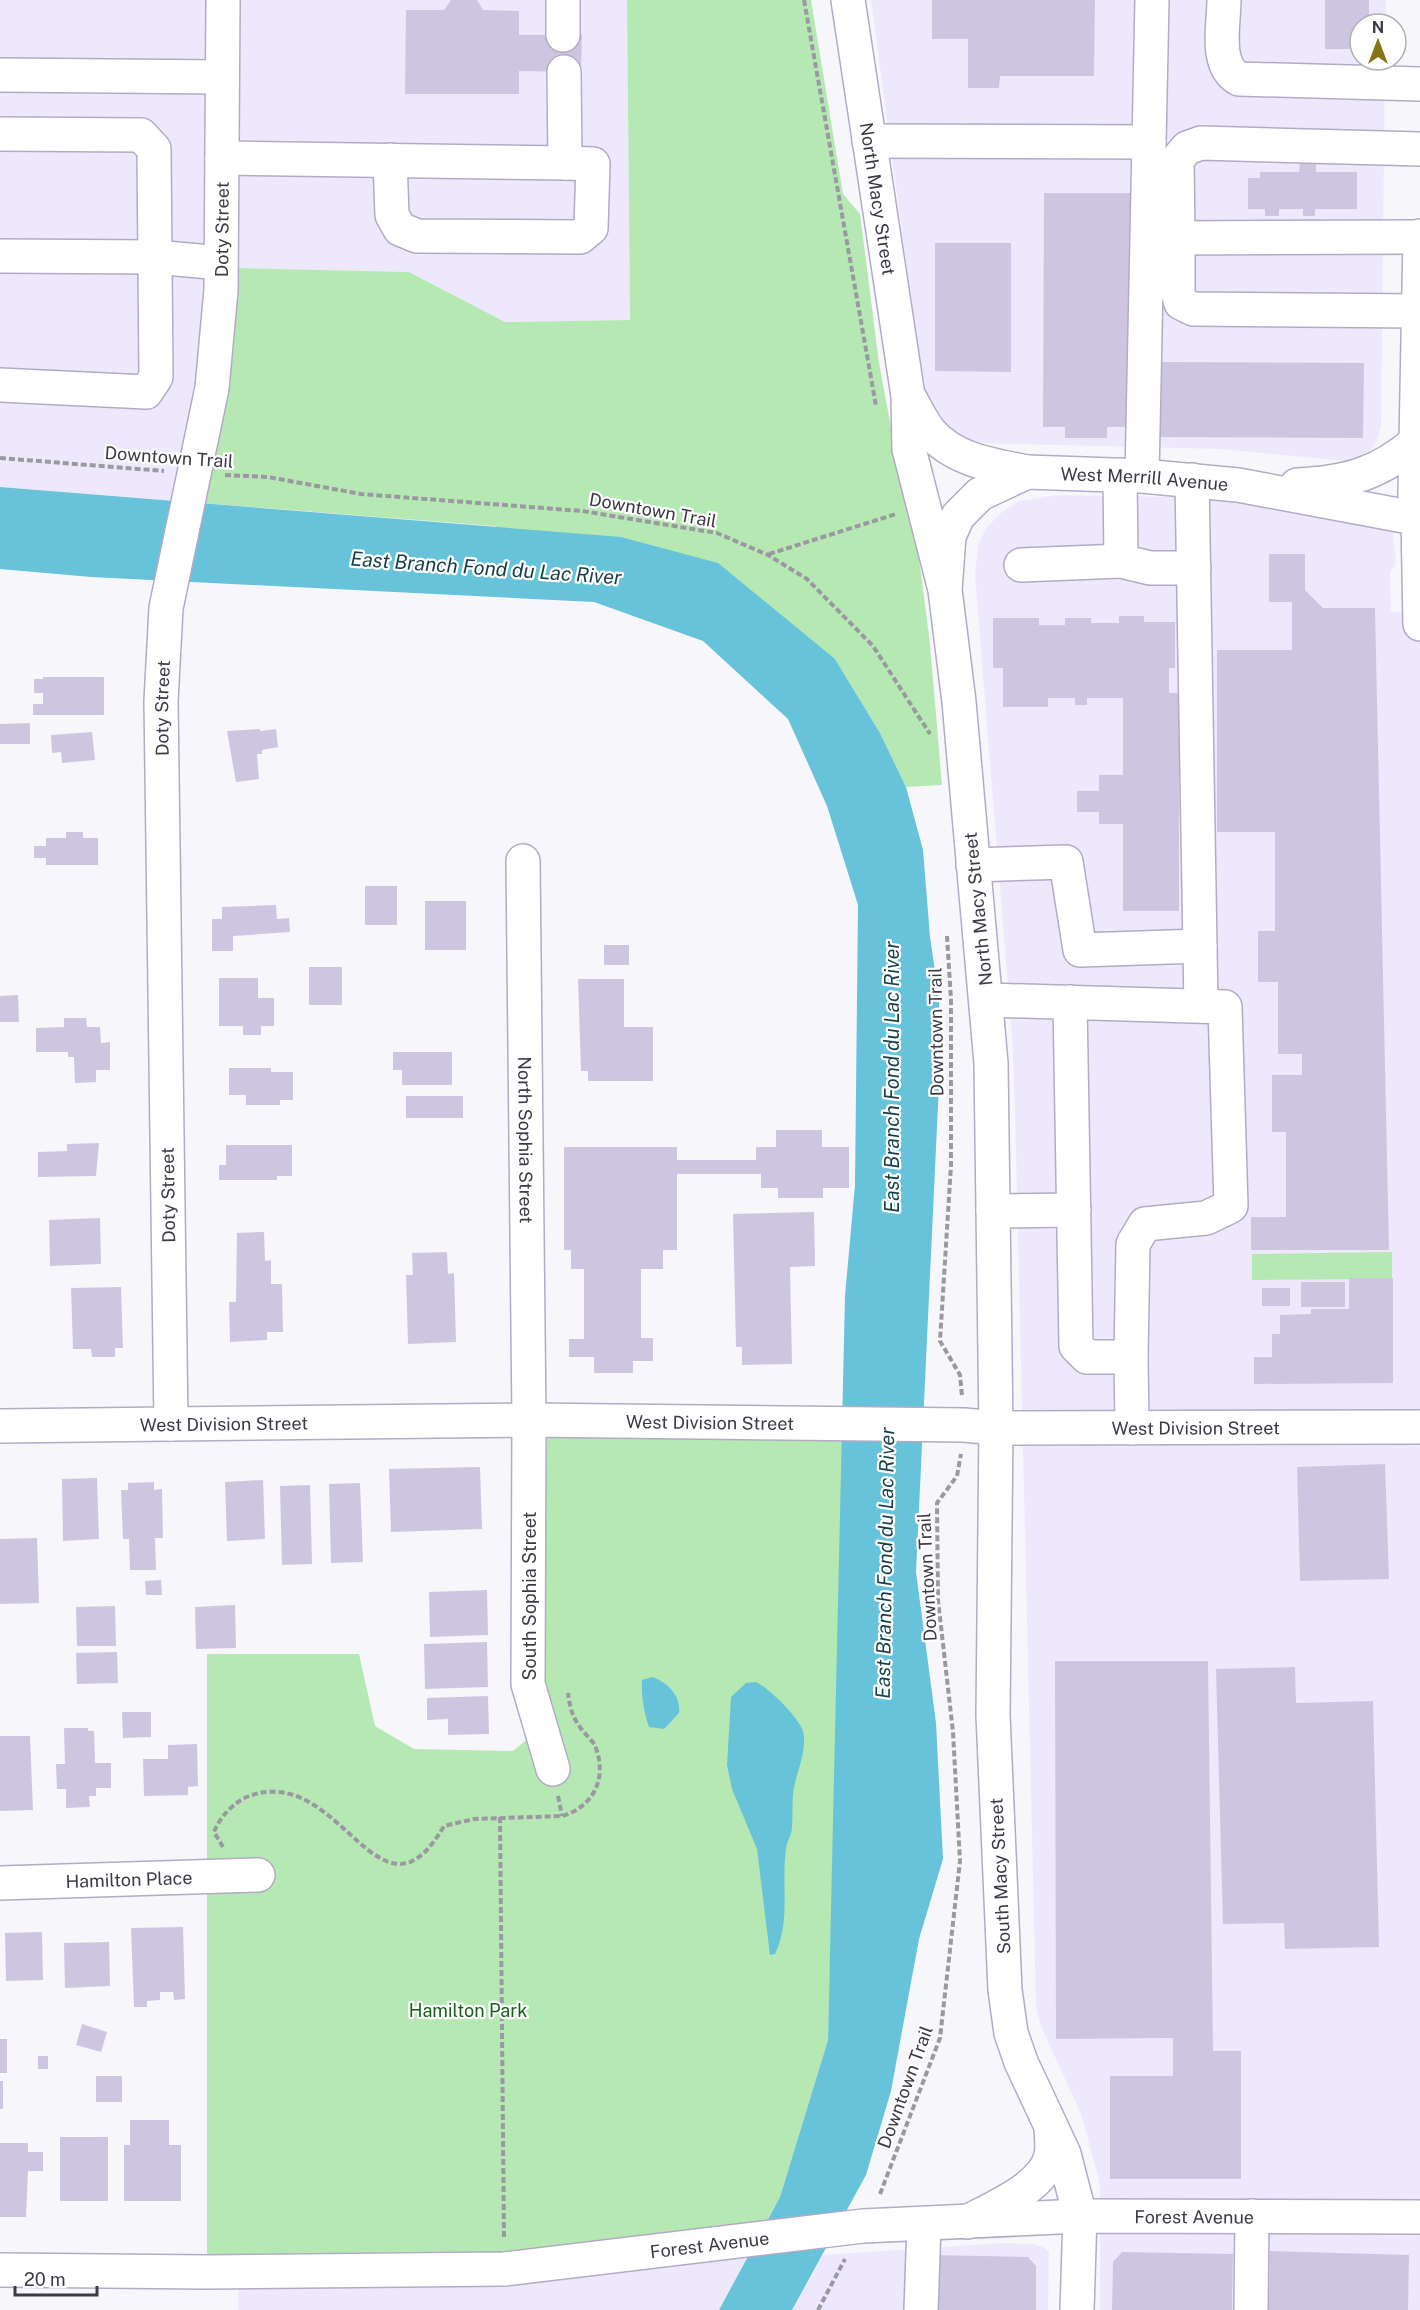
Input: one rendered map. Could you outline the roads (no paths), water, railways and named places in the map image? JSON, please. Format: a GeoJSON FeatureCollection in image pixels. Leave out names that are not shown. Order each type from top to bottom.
{"type":"FeatureCollection","features":[{"type":"Feature","properties":{"kind":"street","name":"Doty Street"},"geometry":{"type":"LineString","coordinates":[[171,1424],[161,701],[166,608],[212,388],[221,263],[223,0]]}},
{"type":"Feature","properties":{"kind":"street"},"geometry":{"type":"LineString","coordinates":[[563,0],[563,35]]}},
{"type":"Feature","properties":{"kind":"street","name":"North Macy Street"},"geometry":{"type":"LineString","coordinates":[[848,0],[908,396],[911,459],[945,590],[959,702],[988,1000],[993,1211],[980,1426]]}},
{"type":"Feature","properties":{"kind":"street"},"geometry":{"type":"LineString","coordinates":[[1121,561],[1131,476],[1149,142],[1152,0]]}},
{"type":"Feature","properties":{"kind":"street"},"geometry":{"type":"LineString","coordinates":[[1224,0],[1223,56],[1232,75],[1239,79],[1420,84]]}},
{"type":"Feature","properties":{"kind":"street"},"geometry":{"type":"LineString","coordinates":[[564,72],[565,164]]}},
{"type":"Feature","properties":{"kind":"street"},"geometry":{"type":"LineString","coordinates":[[0,75],[222,77]]}},
{"type":"Feature","properties":{"kind":"street"},"geometry":{"type":"LineString","coordinates":[[0,134],[141,135],[154,149],[156,377],[146,392],[0,385]]}},
{"type":"Feature","properties":{"kind":"street"},"geometry":{"type":"LineString","coordinates":[[869,141],[1149,142]]}},
{"type":"Feature","properties":{"kind":"street"},"geometry":{"type":"LineString","coordinates":[[1419,323],[1193,309],[1181,303],[1178,294],[1177,160],[1187,148],[1200,143],[1420,149]]}},
{"type":"Feature","properties":{"kind":"street"},"geometry":{"type":"LineString","coordinates":[[222,158],[390,160],[593,164],[591,228],[580,237],[417,236],[400,230],[392,215],[390,160]]}},
{"type":"Feature","properties":{"kind":"street"},"geometry":{"type":"LineString","coordinates":[[1178,238],[1420,236],[1418,432],[1420,624]]}},
{"type":"Feature","properties":{"kind":"street"},"geometry":{"type":"LineString","coordinates":[[0,256],[155,257],[221,263]]}},
{"type":"Feature","properties":{"kind":"street","name":"North Macy Street"},"geometry":{"type":"LineString","coordinates":[[908,396],[931,433],[952,450],[979,462],[1027,472]]}},
{"type":"Feature","properties":{"kind":"street"},"geometry":{"type":"LineString","coordinates":[[1238,484],[1299,485],[1338,481],[1395,460],[1418,432]]}},
{"type":"Feature","properties":{"kind":"street","name":"West Merrill Avenue"},"geometry":{"type":"LineString","coordinates":[[945,590],[947,544],[958,516],[988,489],[1027,472],[1131,476],[1238,484],[1419,519]]}},
{"type":"Feature","properties":{"kind":"street"},"geometry":{"type":"LineString","coordinates":[[1192,480],[1200,1006]]}},
{"type":"Feature","properties":{"kind":"street"},"geometry":{"type":"LineString","coordinates":[[1021,565],[1121,561],[1150,568],[1194,568]]}},
{"type":"Feature","properties":{"kind":"street","name":"North Sophia Street"},"geometry":{"type":"LineString","coordinates":[[523,861],[529,1420]]}},
{"type":"Feature","properties":{"kind":"street"},"geometry":{"type":"LineString","coordinates":[[974,865],[1066,862],[1080,950],[1200,946]]}},
{"type":"Feature","properties":{"kind":"street"},"geometry":{"type":"LineString","coordinates":[[988,1000],[1225,1006],[1231,1206],[1206,1218],[1145,1224],[1132,1244],[1132,1428]]}},
{"type":"Feature","properties":{"kind":"street"},"geometry":{"type":"LineString","coordinates":[[1070,1002],[1076,1346],[1087,1357],[1131,1357]]}},
{"type":"Feature","properties":{"kind":"street"},"geometry":{"type":"LineString","coordinates":[[993,1211],[1074,1210]]}},
{"type":"Feature","properties":{"kind":"street","name":"West Division Street"},"geometry":{"type":"LineString","coordinates":[[0,1426],[529,1420],[1132,1428],[1420,1427]]}},
{"type":"Feature","properties":{"kind":"street","name":"South Sophia Street"},"geometry":{"type":"LineString","coordinates":[[529,1420],[528,1684],[553,1768]]}},
{"type":"Feature","properties":{"kind":"street","name":"South Macy Street"},"geometry":{"type":"LineString","coordinates":[[980,1426],[1005,1990],[1011,2033],[1021,2062],[1064,2154],[1080,2216],[1077,2310]]}},
{"type":"Feature","properties":{"kind":"street","name":"Hamilton Place"},"geometry":{"type":"LineString","coordinates":[[0,1883],[258,1875]]}},
{"type":"Feature","properties":{"kind":"street"},"geometry":{"type":"LineString","coordinates":[[967,2222],[1013,2198],[1038,2176],[1051,2156],[1050,2122]]}},
{"type":"Feature","properties":{"kind":"street","name":"Forest Avenue"},"geometry":{"type":"LineString","coordinates":[[0,2270],[207,2272],[504,2269],[855,2227],[1080,2216],[1420,2217]]}},
{"type":"Feature","properties":{"kind":"street"},"geometry":{"type":"LineString","coordinates":[[1251,2310],[1252,2216]]}},
{"type":"Feature","properties":{"kind":"street"},"geometry":{"type":"LineString","coordinates":[[921,2310],[924,2224]]}},
{"type":"Feature","properties":{"kind":"water","name":"East Branch Fond du Lac River"},"geometry":{"type":"Polygon","coordinates":[[[0,487],[621,537],[718,563],[835,659],[880,733],[906,787],[923,850],[930,937],[939,999],[940,1063],[916,1572],[936,1723],[943,1859],[919,1939],[891,2091],[866,2175],[792,2310],[719,2310],[780,2197],[828,2040],[845,1296],[855,1185],[858,905],[827,806],[788,719],[703,641],[594,602],[91,577],[0,569],[0,487]]]}},
{"type":"Feature","properties":{"kind":"water"},"geometry":{"type":"Polygon","coordinates":[[[652,1677],[668,1686],[678,1701],[679,1713],[664,1729],[649,1727],[646,1716],[642,1697],[642,1680],[652,1677]]]}},
{"type":"Feature","properties":{"kind":"water"},"geometry":{"type":"Polygon","coordinates":[[[756,1682],[790,1711],[803,1731],[804,1739],[803,1755],[794,1786],[792,1830],[786,1849],[783,1929],[775,1954],[770,1955],[757,1849],[732,1789],[727,1765],[731,1697],[746,1683],[756,1682]]]}},
{"type":"Feature","properties":{"kind":"park label","name":"Hamilton Park"},"geometry":{"type":"Point","coordinates":[468,2010]}}]}
